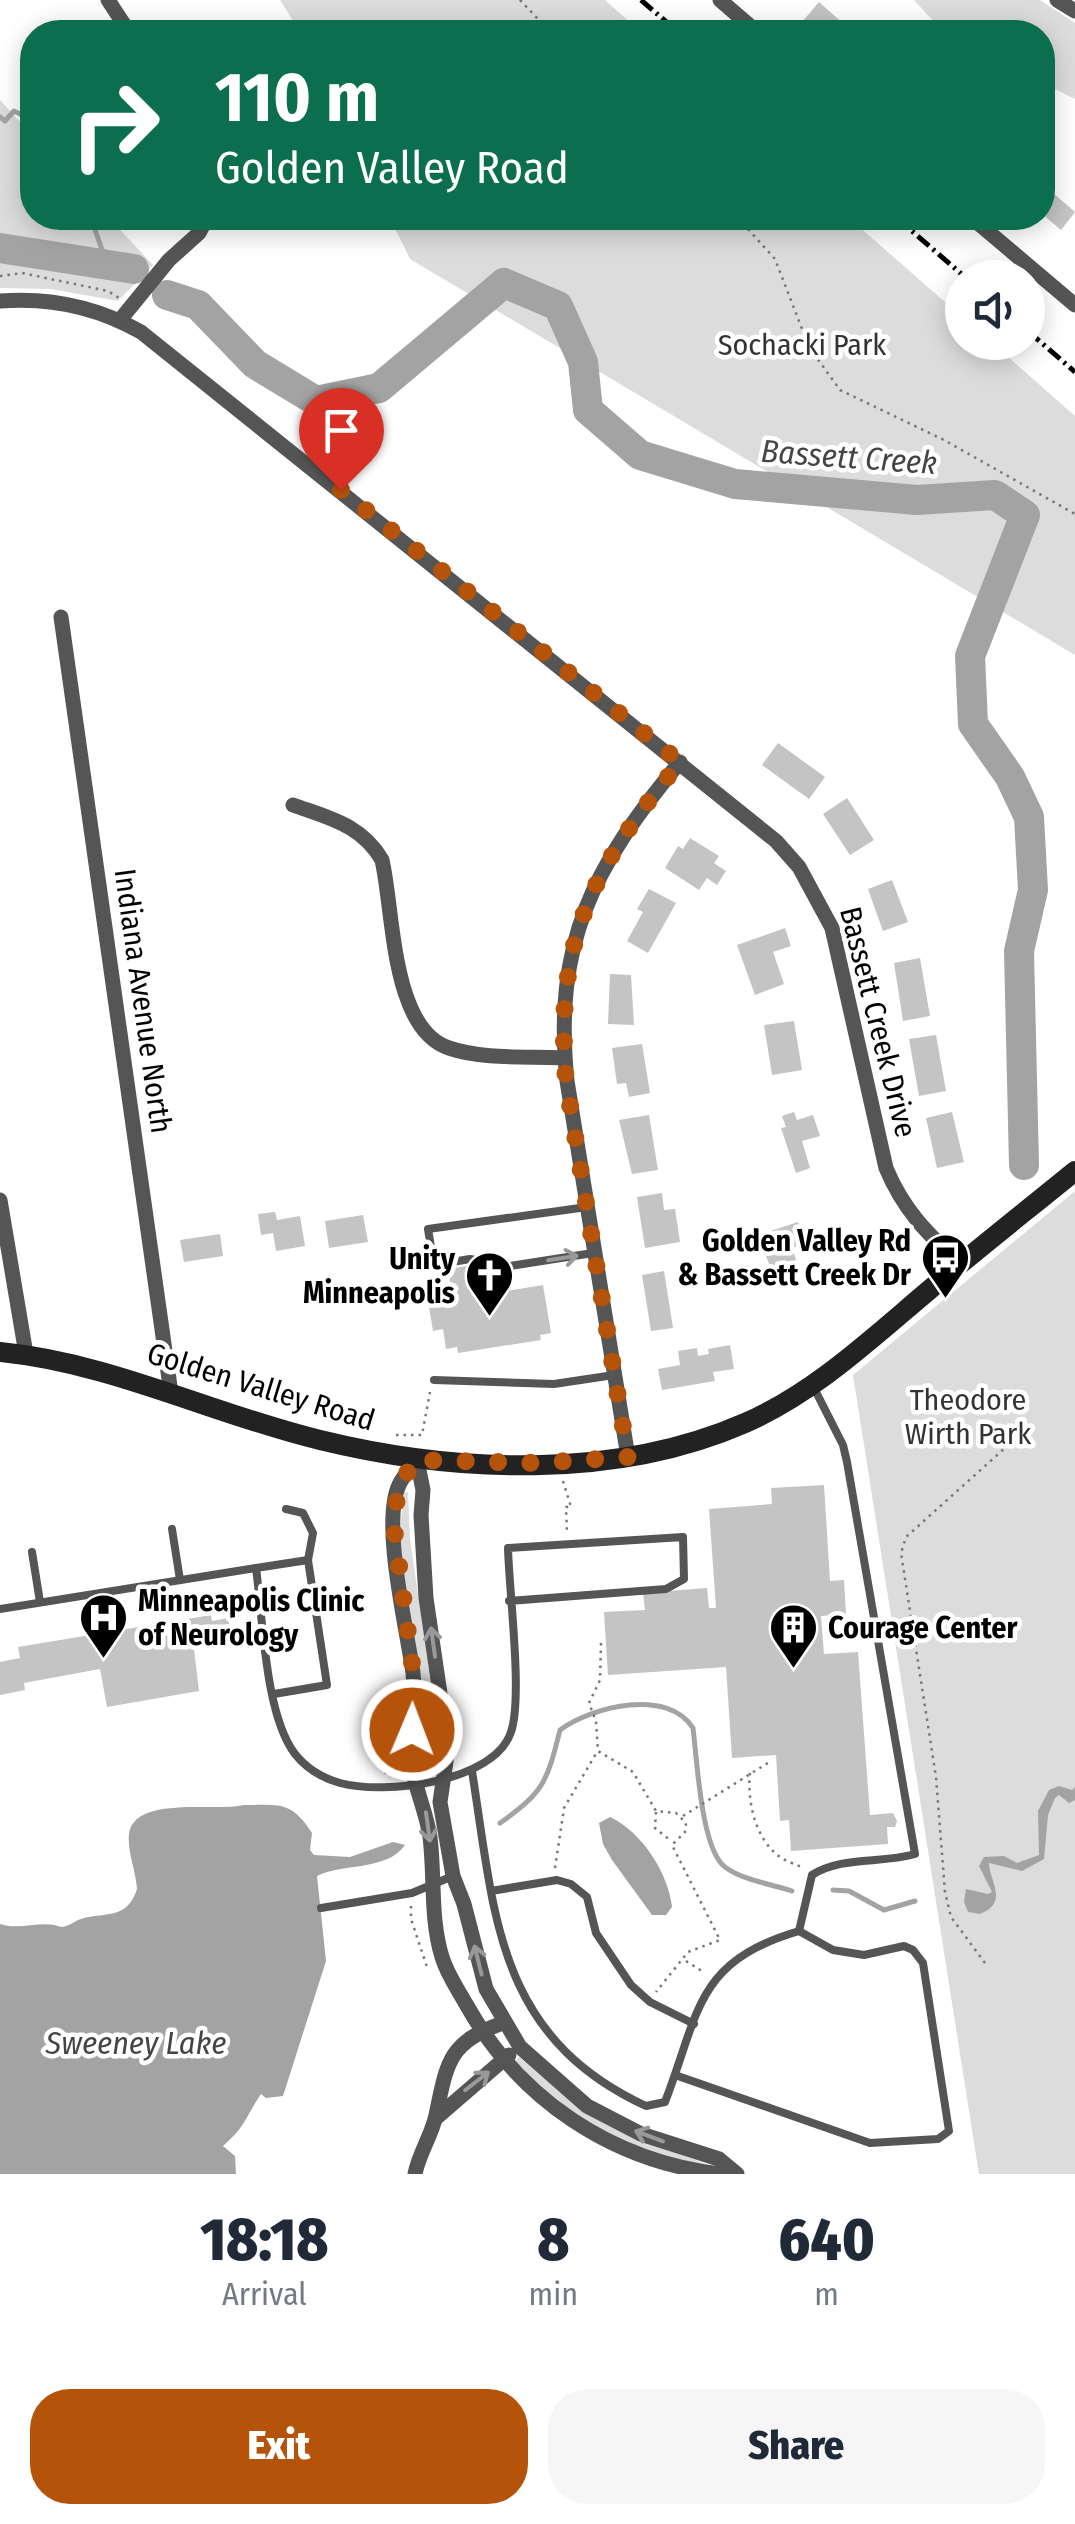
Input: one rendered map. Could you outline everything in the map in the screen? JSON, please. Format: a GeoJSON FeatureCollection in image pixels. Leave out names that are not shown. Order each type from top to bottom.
{"type":"FeatureCollection","features":[{"type":"Feature","properties":{"kind":"street"},"geometry":{"type":"LineString","coordinates":[[720,0],[742,20]]}},
{"type":"Feature","properties":{"kind":"street"},"geometry":{"type":"LineString","coordinates":[[1057,0],[1075,12]]}},
{"type":"Feature","properties":{"kind":"street"},"geometry":{"type":"LineString","coordinates":[[120,320],[169,260],[201,230]]}},
{"type":"Feature","properties":{"kind":"street"},"geometry":{"type":"LineString","coordinates":[[986,230],[1075,304]]}},
{"type":"Feature","properties":{"kind":"street","name":"Bassett Creek Drive"},"geometry":{"type":"LineString","coordinates":[[0,301],[66,303],[120,320],[174,355],[776,842],[818,896],[832,928],[886,1168],[898,1197],[917,1224],[960,1263]]}},
{"type":"Feature","properties":{"kind":"street","name":"Indiana Avenue North"},"geometry":{"type":"LineString","coordinates":[[62,617],[171,1393]]}},
{"type":"Feature","properties":{"kind":"street"},"geometry":{"type":"LineString","coordinates":[[628,1457],[564,1058],[565,989],[573,943],[607,858],[632,820],[680,762]]}},
{"type":"Feature","properties":{"kind":"street"},"geometry":{"type":"LineString","coordinates":[[293,805],[355,828],[377,851],[387,881],[405,996],[426,1034],[445,1047],[466,1052],[564,1058]]}},
{"type":"Feature","properties":{"kind":"street","name":"Golden Valley Road"},"geometry":{"type":"LineString","coordinates":[[0,1352],[90,1367],[245,1420],[390,1456],[537,1463],[628,1457],[666,1450],[746,1423],[812,1384],[1075,1171]]}},
{"type":"Feature","properties":{"kind":"street"},"geometry":{"type":"LineString","coordinates":[[0,1200],[26,1354]]}},
{"type":"Feature","properties":{"kind":"street"},"geometry":{"type":"LineString","coordinates":[[416,1460],[423,1490],[426,1598],[448,1748],[440,1802],[453,1876],[482,1976],[503,2022],[520,2046],[558,2084],[616,2124],[719,2159],[737,2174]]}},
{"type":"Feature","properties":{"kind":"street"},"geometry":{"type":"LineString","coordinates":[[416,1460],[398,1486],[394,1528],[414,1678],[411,1757],[425,1805],[436,1884],[434,1920],[442,1956],[480,2031],[502,2060],[554,2109],[610,2144],[668,2164],[720,2174]]}},
{"type":"Feature","properties":{"kind":"street"},"geometry":{"type":"LineString","coordinates":[[414,2174],[436,2119],[446,2067],[468,2036],[503,2022]]}},
{"type":"Feature","properties":{"kind":"street"},"geometry":{"type":"LineString","coordinates":[[436,2119],[520,2046]]}},
{"type":"Feature","properties":{"kind":"lane"},"geometry":{"type":"LineString","coordinates":[[587,1207],[428,1229],[434,1265],[470,1259],[510,1266],[593,1253]]}},
{"type":"Feature","properties":{"kind":"lane"},"geometry":{"type":"LineString","coordinates":[[434,1380],[554,1384],[614,1376]]}},
{"type":"Feature","properties":{"kind":"lane"},"geometry":{"type":"LineString","coordinates":[[799,1931],[812,1875],[830,1863],[892,1860],[915,1854],[848,1462],[843,1444],[812,1384]]}},
{"type":"Feature","properties":{"kind":"lane"},"geometry":{"type":"LineString","coordinates":[[274,1694],[327,1685],[308,1560],[312,1546],[310,1522],[303,1513],[286,1509]]}},
{"type":"Feature","properties":{"kind":"lane"},"geometry":{"type":"LineString","coordinates":[[172,1529],[180,1580]]}},
{"type":"Feature","properties":{"kind":"lane"},"geometry":{"type":"LineString","coordinates":[[256,1568],[284,1737],[294,1753],[320,1776],[362,1786],[446,1779],[472,1772],[504,1748],[512,1730],[515,1706],[509,1601],[508,1548],[683,1537],[684,1579],[666,1589],[509,1601]]}},
{"type":"Feature","properties":{"kind":"lane"},"geometry":{"type":"LineString","coordinates":[[32,1552],[40,1602]]}},
{"type":"Feature","properties":{"kind":"lane"},"geometry":{"type":"LineString","coordinates":[[0,1609],[308,1560]]}},
{"type":"Feature","properties":{"kind":"lane"},"geometry":{"type":"LineString","coordinates":[[472,1772],[504,1952],[526,2004],[569,2054],[600,2080],[646,2106],[664,2102],[694,2024],[715,1979],[736,1957],[758,1943],[799,1931],[833,1950],[873,1955],[904,1946],[918,1954],[923,1963],[950,2131],[938,2140],[870,2143],[675,2075]]}},
{"type":"Feature","properties":{"kind":"lane"},"geometry":{"type":"LineString","coordinates":[[321,1908],[412,1893],[453,1876]]}},
{"type":"Feature","properties":{"kind":"lane"},"geometry":{"type":"LineString","coordinates":[[491,1891],[557,1880],[571,1884],[587,1897],[596,1933],[631,1986],[650,2002],[694,2024]]}},
{"type":"Feature","properties":{"kind":"path"},"geometry":{"type":"LineString","coordinates":[[520,0],[539,20]]}},
{"type":"Feature","properties":{"kind":"path"},"geometry":{"type":"LineString","coordinates":[[749,230],[776,259],[809,347],[840,390],[944,440],[1075,514]]}},
{"type":"Feature","properties":{"kind":"path"},"geometry":{"type":"LineString","coordinates":[[0,276],[22,273],[108,291],[131,306]]}},
{"type":"Feature","properties":{"kind":"path"},"geometry":{"type":"LineString","coordinates":[[390,1456],[396,1433],[422,1435],[424,1410],[434,1380]]}},
{"type":"Feature","properties":{"kind":"path"},"geometry":{"type":"LineString","coordinates":[[985,1963],[951,1917],[945,1892],[936,1778],[901,1553],[906,1536],[1025,1430]]}},
{"type":"Feature","properties":{"kind":"path"},"geometry":{"type":"LineString","coordinates":[[563,1480],[571,1507],[566,1507],[568,1544]]}},
{"type":"Feature","properties":{"kind":"path"},"geometry":{"type":"LineString","coordinates":[[555,1868],[564,1808],[598,1750],[590,1698],[600,1680],[601,1642]]}},
{"type":"Feature","properties":{"kind":"path"},"geometry":{"type":"LineString","coordinates":[[598,1750],[633,1772],[656,1811],[656,1828],[672,1842],[720,1940],[688,1952],[668,1973],[650,2002]]}},
{"type":"Feature","properties":{"kind":"path"},"geometry":{"type":"LineString","coordinates":[[682,1817],[771,1760]]}},
{"type":"Feature","properties":{"kind":"path"},"geometry":{"type":"LineString","coordinates":[[750,1773],[751,1810],[769,1846],[781,1858],[812,1875]]}},
{"type":"Feature","properties":{"kind":"path"},"geometry":{"type":"LineString","coordinates":[[656,1811],[682,1817]]}},
{"type":"Feature","properties":{"kind":"path"},"geometry":{"type":"LineString","coordinates":[[672,1842],[685,1832],[682,1817]]}},
{"type":"Feature","properties":{"kind":"path"},"geometry":{"type":"LineString","coordinates":[[684,1960],[715,1979]]}},
{"type":"Feature","properties":{"kind":"green space"},"geometry":{"type":"Polygon","coordinates":[[[280,0],[605,0],[628,20],[292,20],[280,0]]]}},
{"type":"Feature","properties":{"kind":"green space"},"geometry":{"type":"Polygon","coordinates":[[[914,0],[1040,0],[1075,23],[1075,99],[1055,89],[1055,20],[932,20],[914,0]]]}},
{"type":"Feature","properties":{"kind":"green space"},"geometry":{"type":"Polygon","coordinates":[[[0,100],[20,122],[20,230],[120,230],[153,265],[118,301],[51,289],[0,288],[0,100]]]}},
{"type":"Feature","properties":{"kind":"green space","name":"Sochacki Park"},"geometry":{"type":"Polygon","coordinates":[[[396,230],[863,230],[945,302],[945,360],[1011,360],[1075,416],[1075,655],[410,259],[396,230]]]}},
{"type":"Feature","properties":{"kind":"green space","name":"Theodore Wirth Park"},"geometry":{"type":"Polygon","coordinates":[[[1075,1191],[1075,2174],[979,2174],[853,1375],[1075,1191]]]}},
{"type":"Feature","properties":{"kind":"green space"},"geometry":{"type":"Polygon","coordinates":[[[408,1492],[410,1539],[440,1747],[428,1742],[417,1747],[399,1539],[404,1493],[408,1492]]]}},
{"type":"Feature","properties":{"kind":"green space"},"geometry":{"type":"Polygon","coordinates":[[[519,2057],[592,2117],[640,2140],[709,2165],[654,2153],[602,2131],[535,2082],[516,2061],[519,2057]]]}},
{"type":"Feature","properties":{"kind":"water"},"geometry":{"type":"Polygon","coordinates":[[[1059,1786],[1072,1790],[1075,1787],[1075,1800],[1069,1803],[1059,1795],[1055,1798],[1048,1815],[1044,1859],[1022,1871],[989,1863],[996,1892],[994,1904],[980,1914],[968,1912],[964,1902],[966,1889],[992,1892],[979,1866],[984,1857],[1004,1856],[1017,1863],[1039,1855],[1038,1811],[1049,1790],[1059,1786]]]}},
{"type":"Feature","properties":{"kind":"water","name":"Sweeney Lake"},"geometry":{"type":"Polygon","coordinates":[[[276,1805],[298,1815],[312,1833],[310,1850],[314,1855],[350,1857],[393,1842],[405,1845],[376,1863],[317,1876],[326,1961],[283,2096],[266,2098],[261,2094],[241,2127],[223,2146],[235,2156],[236,2174],[0,2174],[0,1924],[61,1927],[122,1910],[137,1889],[129,1841],[134,1822],[160,1810],[276,1805]]]}},
{"type":"Feature","properties":{"kind":"water"},"geometry":{"type":"Polygon","coordinates":[[[610,1817],[633,1833],[652,1855],[670,1894],[672,1907],[666,1915],[652,1915],[612,1860],[603,1844],[599,1823],[610,1817]]]}},
{"type":"Feature","properties":{"kind":"building"},"geometry":{"type":"Polygon","coordinates":[[[819,2],[839,20],[804,20],[819,2]]]}},
{"type":"Feature","properties":{"kind":"building"},"geometry":{"type":"Polygon","coordinates":[[[1055,195],[1075,212],[1061,230],[1055,225],[1055,195]]]}},
{"type":"Feature","properties":{"kind":"building"},"geometry":{"type":"Polygon","coordinates":[[[778,743],[825,777],[809,799],[762,765],[778,743]]]}},
{"type":"Feature","properties":{"kind":"building"},"geometry":{"type":"Polygon","coordinates":[[[847,798],[874,840],[850,855],[823,814],[847,798]]]}},
{"type":"Feature","properties":{"kind":"building"},"geometry":{"type":"Polygon","coordinates":[[[690,838],[719,856],[714,863],[726,871],[717,885],[707,878],[699,890],[665,868],[678,846],[683,849],[690,838]]]}},
{"type":"Feature","properties":{"kind":"building"},"geometry":{"type":"Polygon","coordinates":[[[892,880],[908,922],[883,931],[868,889],[892,880]]]}},
{"type":"Feature","properties":{"kind":"building"},"geometry":{"type":"Polygon","coordinates":[[[649,889],[676,903],[648,953],[627,941],[643,912],[637,909],[649,889]]]}},
{"type":"Feature","properties":{"kind":"building"},"geometry":{"type":"Polygon","coordinates":[[[785,928],[791,946],[773,952],[784,984],[755,995],[737,945],[785,928]]]}},
{"type":"Feature","properties":{"kind":"building"},"geometry":{"type":"Polygon","coordinates":[[[920,958],[930,1016],[903,1021],[894,963],[920,958]]]}},
{"type":"Feature","properties":{"kind":"building"},"geometry":{"type":"Polygon","coordinates":[[[610,974],[631,975],[634,1025],[608,1024],[610,974]]]}},
{"type":"Feature","properties":{"kind":"building"},"geometry":{"type":"Polygon","coordinates":[[[794,1021],[802,1070],[772,1075],[764,1025],[794,1021]]]}},
{"type":"Feature","properties":{"kind":"building"},"geometry":{"type":"Polygon","coordinates":[[[936,1035],[946,1091],[919,1096],[909,1039],[936,1035]]]}},
{"type":"Feature","properties":{"kind":"building"},"geometry":{"type":"Polygon","coordinates":[[[642,1044],[650,1093],[629,1097],[626,1083],[617,1084],[612,1048],[642,1044]]]}},
{"type":"Feature","properties":{"kind":"building"},"geometry":{"type":"Polygon","coordinates":[[[794,1112],[797,1120],[813,1115],[820,1136],[802,1141],[810,1168],[796,1173],[781,1128],[786,1127],[782,1116],[794,1112]]]}},
{"type":"Feature","properties":{"kind":"building"},"geometry":{"type":"Polygon","coordinates":[[[952,1112],[964,1162],[937,1168],[926,1118],[952,1112]]]}},
{"type":"Feature","properties":{"kind":"building"},"geometry":{"type":"Polygon","coordinates":[[[649,1115],[658,1170],[632,1174],[619,1120],[649,1115]]]}},
{"type":"Feature","properties":{"kind":"building"},"geometry":{"type":"Polygon","coordinates":[[[662,1193],[664,1210],[675,1209],[680,1242],[645,1248],[637,1197],[662,1193]]]}},
{"type":"Feature","properties":{"kind":"building"},"geometry":{"type":"Polygon","coordinates":[[[275,1212],[277,1220],[300,1216],[305,1246],[276,1251],[273,1233],[261,1235],[258,1214],[275,1212]]]}},
{"type":"Feature","properties":{"kind":"building"},"geometry":{"type":"Polygon","coordinates":[[[363,1215],[368,1242],[329,1248],[325,1221],[363,1215]]]}},
{"type":"Feature","properties":{"kind":"building"},"geometry":{"type":"Polygon","coordinates":[[[798,1222],[805,1244],[792,1248],[801,1274],[776,1282],[758,1235],[798,1222]]]}},
{"type":"Feature","properties":{"kind":"building"},"geometry":{"type":"Polygon","coordinates":[[[220,1234],[223,1256],[184,1262],[180,1240],[220,1234]]]}},
{"type":"Feature","properties":{"kind":"building","name":"Unity Minneapolis"},"geometry":{"type":"Polygon","coordinates":[[[474,1265],[478,1290],[486,1289],[487,1294],[543,1285],[551,1333],[540,1335],[541,1340],[458,1353],[457,1347],[446,1349],[443,1329],[433,1331],[429,1307],[443,1305],[441,1296],[452,1295],[448,1269],[474,1265]]]}},
{"type":"Feature","properties":{"kind":"building"},"geometry":{"type":"Polygon","coordinates":[[[664,1271],[673,1328],[651,1331],[642,1275],[664,1271]]]}},
{"type":"Feature","properties":{"kind":"building"},"geometry":{"type":"Polygon","coordinates":[[[730,1345],[734,1369],[713,1372],[715,1381],[662,1390],[658,1369],[680,1365],[678,1351],[697,1348],[698,1356],[709,1354],[708,1349],[730,1345]]]}},
{"type":"Feature","properties":{"kind":"building","name":"Courage Center"},"geometry":{"type":"Polygon","coordinates":[[[824,1485],[830,1581],[844,1580],[846,1614],[821,1616],[824,1654],[858,1652],[870,1815],[893,1813],[897,1821],[895,1827],[887,1827],[888,1844],[791,1851],[789,1820],[780,1821],[776,1755],[732,1758],[726,1667],[608,1675],[604,1612],[645,1610],[643,1593],[707,1588],[709,1608],[716,1608],[709,1509],[772,1504],[771,1488],[824,1485]]]}},
{"type":"Feature","properties":{"kind":"building","name":"Minneapolis Clinic of Neurology"},"geometry":{"type":"Polygon","coordinates":[[[211,1615],[212,1621],[228,1618],[233,1642],[194,1649],[199,1691],[107,1707],[100,1669],[24,1683],[25,1690],[0,1695],[0,1662],[20,1658],[18,1647],[211,1615]]]}},
{"type":"Feature","properties":{"kind":"waterway"},"geometry":{"type":"LineString","coordinates":[[0,117],[5,121],[14,111],[20,114]]}},
{"type":"Feature","properties":{"kind":"waterway"},"geometry":{"type":"LineString","coordinates":[[95,230],[107,264]]}},
{"type":"Feature","properties":{"kind":"waterway","name":"Bassett Creek"},"geometry":{"type":"LineString","coordinates":[[0,248],[134,269]]}},
{"type":"Feature","properties":{"kind":"waterway","name":"Bassett Creek"},"geometry":{"type":"LineString","coordinates":[[167,295],[198,305],[255,364],[316,401],[379,388],[504,283],[558,306],[583,362],[588,410],[640,455],[735,484],[917,500],[995,495],[1025,515],[970,656],[973,724],[1010,777],[1029,817],[1033,890],[1019,951],[1024,1165]]}},
{"type":"Feature","properties":{"kind":"waterway"},"geometry":{"type":"LineString","coordinates":[[500,1823],[526,1803],[542,1784],[560,1730],[610,1708],[666,1708],[693,1728],[705,1823],[717,1857],[740,1875],[792,1891]]}},
{"type":"Feature","properties":{"kind":"waterway"},"geometry":{"type":"LineString","coordinates":[[833,1890],[849,1891],[884,1910],[915,1901]]}},
{"type":"Feature","properties":{"kind":"railway"},"geometry":{"type":"LineString","coordinates":[[641,0],[664,20]]}},
{"type":"Feature","properties":{"kind":"railway"},"geometry":{"type":"LineString","coordinates":[[911,230],[945,260]]}},
{"type":"Feature","properties":{"kind":"railway"},"geometry":{"type":"LineString","coordinates":[[1045,346],[1075,372]]}},
{"type":"Feature","properties":{"kind":"place","name":"Golden Valley Rd & Bassett Creek Dr"},"geometry":{"type":"Point","coordinates":[946,1300]}},
{"type":"Feature","properties":{"kind":"place","name":"Unity Minneapolis"},"geometry":{"type":"Point","coordinates":[490,1318]}},
{"type":"Feature","properties":{"kind":"place","name":"Minneapolis Clinic of Neurology"},"geometry":{"type":"Point","coordinates":[103,1660]}},
{"type":"Feature","properties":{"kind":"place","name":"Courage Center"},"geometry":{"type":"Point","coordinates":[793,1670]}},
{"type":"Feature","properties":{"kind":"route"},"geometry":{"type":"LineString","coordinates":[[341,490],[680,762],[632,820],[607,858],[573,943],[565,989],[562,1035],[566,1081],[628,1457],[537,1463],[416,1460],[398,1486],[394,1508],[395,1548],[414,1678],[412,1730]]}}]}
